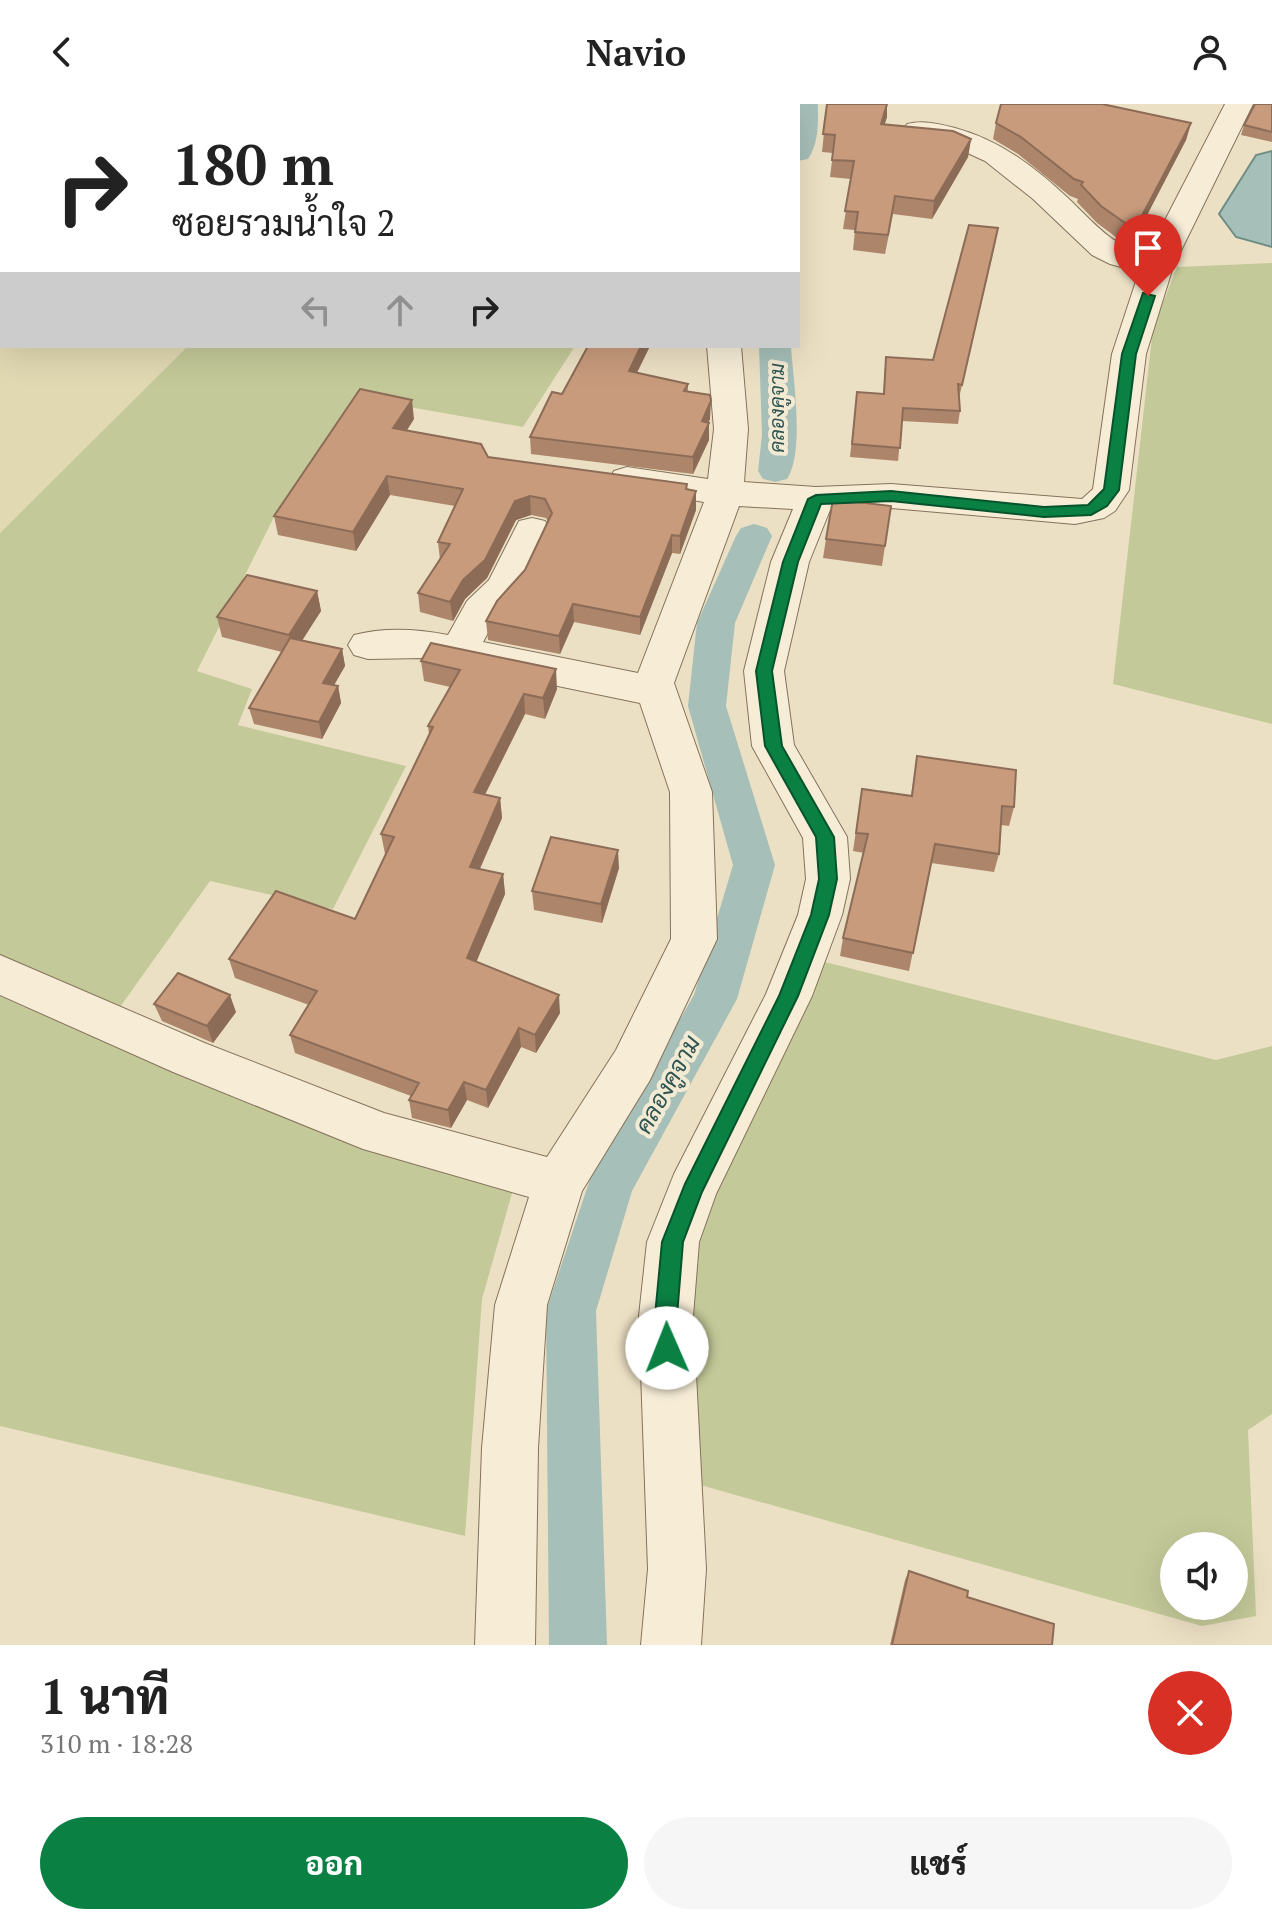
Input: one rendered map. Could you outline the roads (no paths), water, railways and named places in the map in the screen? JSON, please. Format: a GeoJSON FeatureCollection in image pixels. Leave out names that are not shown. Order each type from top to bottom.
{"type":"FeatureCollection","features":[{"type":"Feature","properties":{"kind":"street"},"geometry":{"type":"LineString","coordinates":[[593,475],[725,493],[816,499],[891,496],[1075,512],[1091,510],[1102,503],[1111,490],[1129,354],[1157,267],[1239,104]]}},
{"type":"Feature","properties":{"kind":"street"},"geometry":{"type":"LineString","coordinates":[[917,130],[944,131],[992,150],[1059,207],[1095,244],[1113,255],[1157,267]]}},
{"type":"Feature","properties":{"kind":"street"},"geometry":{"type":"LineString","coordinates":[[505,1645],[510,1448],[521,1305],[559,1183],[633,1065],[694,939],[691,792],[654,683],[725,493],[731,429],[724,348]]}},
{"type":"Feature","properties":{"kind":"street"},"geometry":{"type":"LineString","coordinates":[[671,1645],[677,1569],[666,1316],[673,1242],[692,1190],[789,996],[820,915],[828,879],[825,837],[773,746],[764,671],[790,562],[816,499]]}},
{"type":"Feature","properties":{"kind":"street"},"geometry":{"type":"LineString","coordinates":[[459,651],[481,610],[505,587],[532,530]]}},
{"type":"Feature","properties":{"kind":"street"},"geometry":{"type":"LineString","coordinates":[[368,645],[423,644],[655,691]]}},
{"type":"Feature","properties":{"kind":"street"},"geometry":{"type":"LineString","coordinates":[[0,974],[190,1058],[380,1134],[559,1183]]}},
{"type":"Feature","properties":{"kind":"water"},"geometry":{"type":"Polygon","coordinates":[[[1272,151],[1272,247],[1236,237],[1219,214],[1256,155],[1272,151]]]}},
{"type":"Feature","properties":{"kind":"waterway","name":"คลองคูจาม"},"geometry":{"type":"LineString","coordinates":[[800,147],[805,104]]}},
{"type":"Feature","properties":{"kind":"waterway","name":"คลองคูจาม"},"geometry":{"type":"LineString","coordinates":[[775,348],[779,435],[775,471]]}},
{"type":"Feature","properties":{"kind":"waterway","name":"คลองคูจาม"},"geometry":{"type":"LineString","coordinates":[[578,1645],[571,1311],[610,1185],[715,999],[754,865],[707,706],[716,623],[754,536]]}}]}
